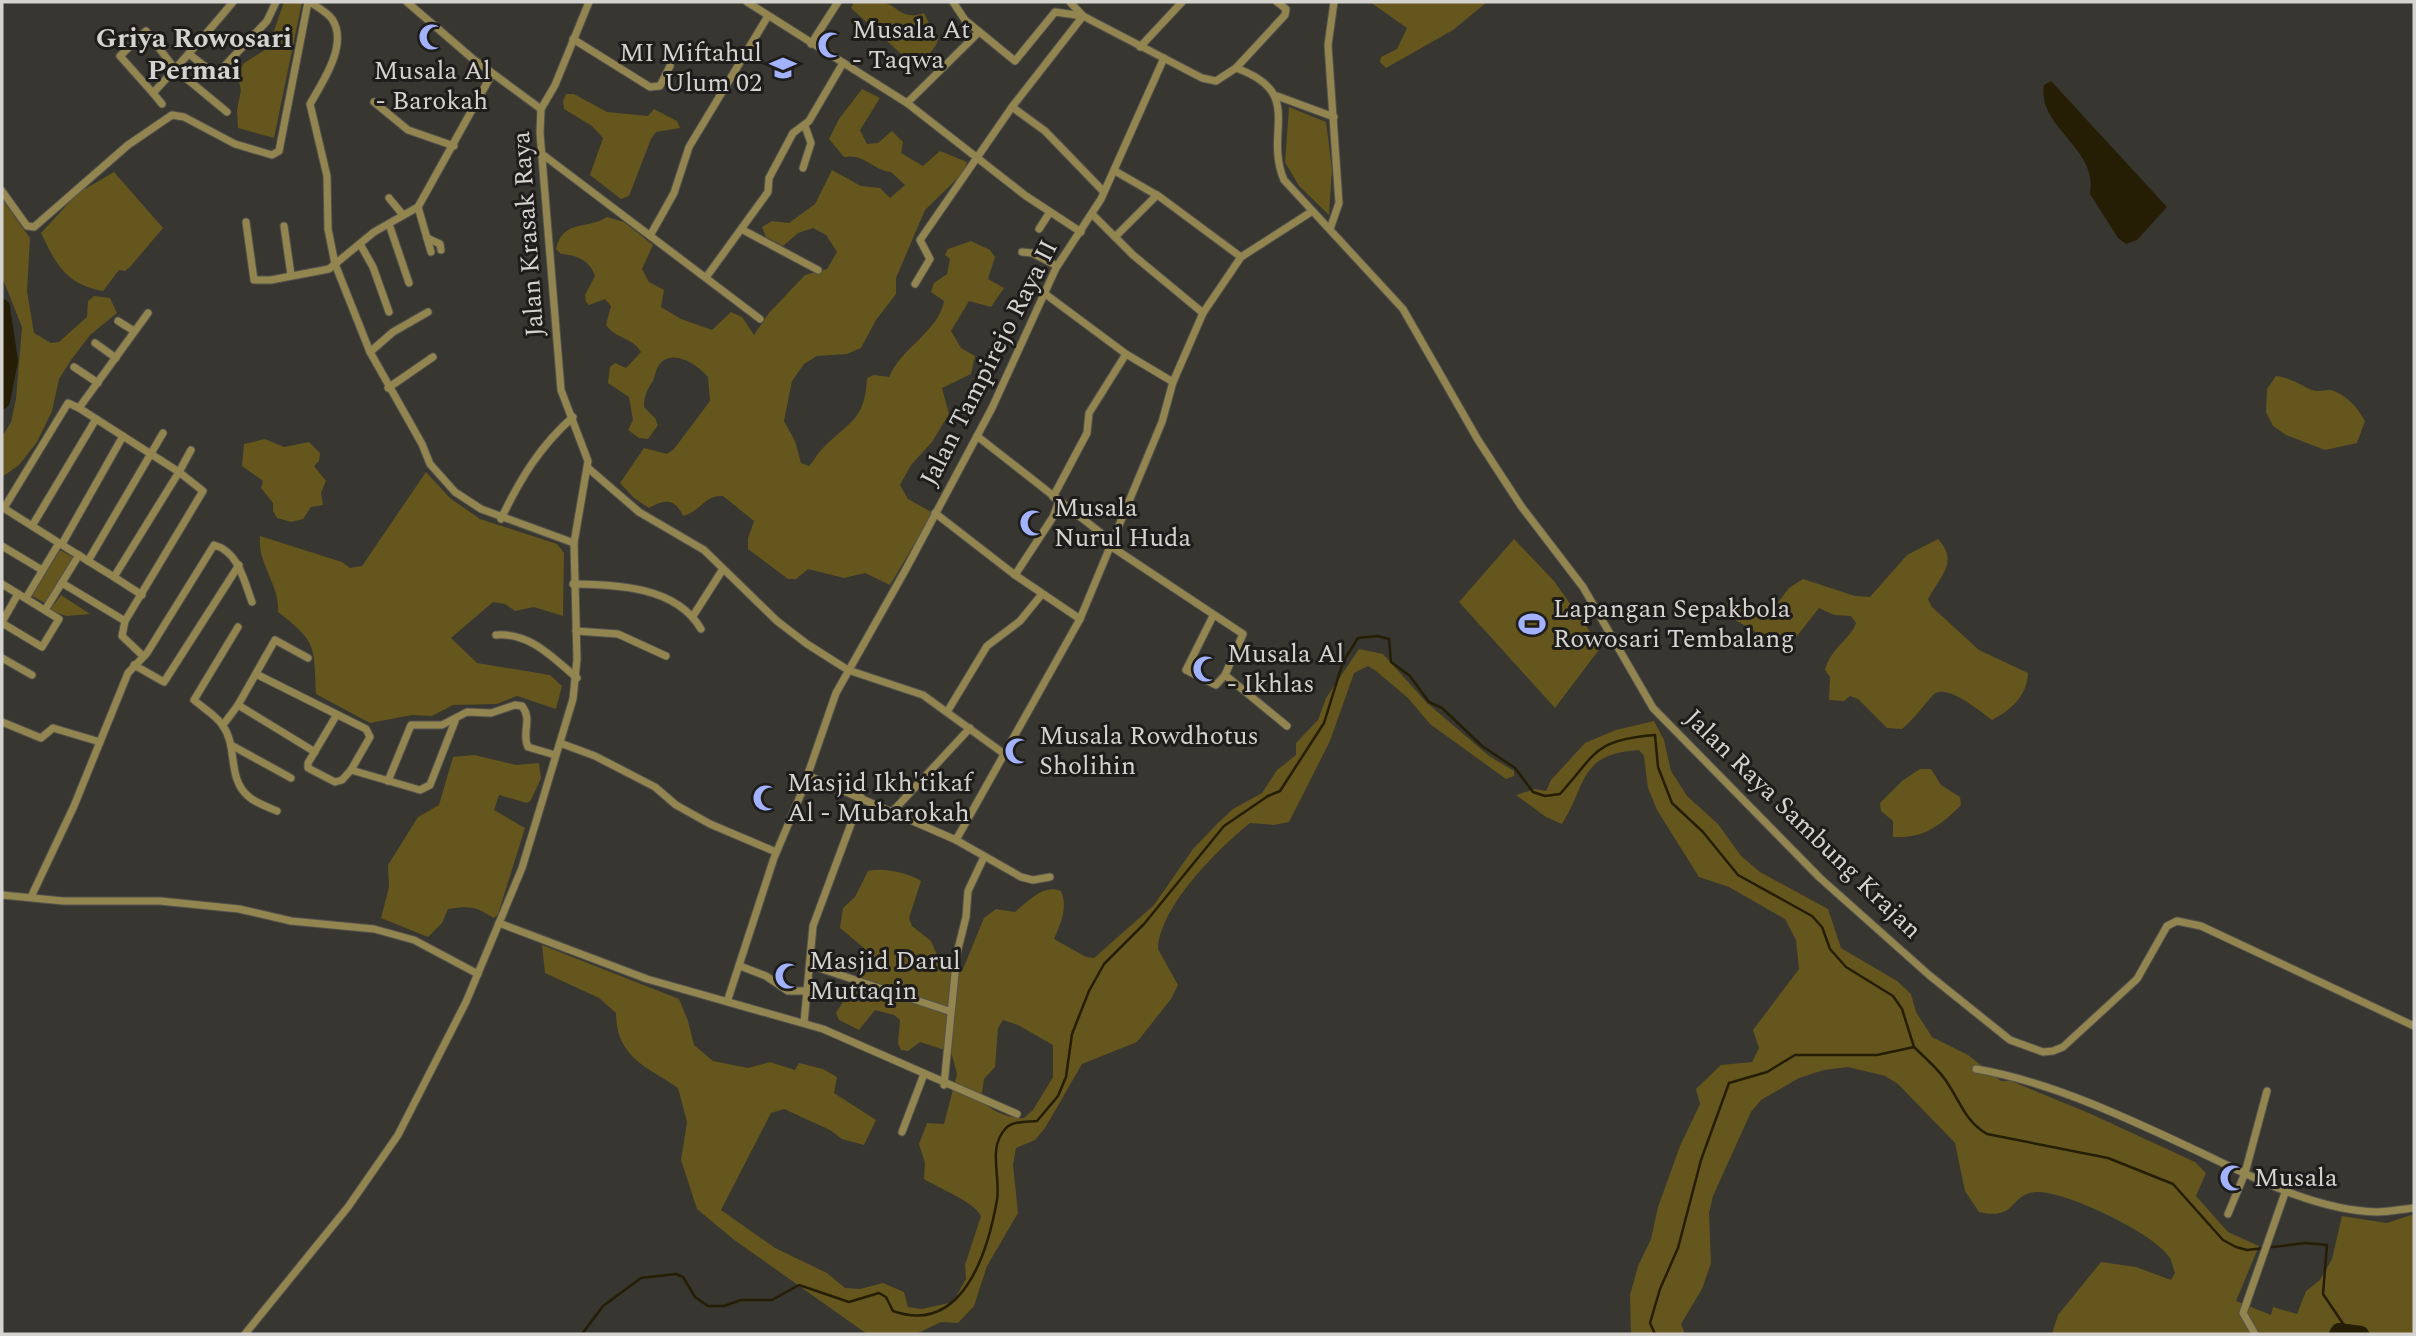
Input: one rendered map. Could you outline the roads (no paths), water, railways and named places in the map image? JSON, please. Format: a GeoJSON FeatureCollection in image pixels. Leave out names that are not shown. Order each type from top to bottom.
{"type":"FeatureCollection","features":[{"type":"Feature","properties":{"kind":"street"},"geometry":{"type":"LineString","coordinates":[[153,93],[233,2]]}},
{"type":"Feature","properties":{"kind":"street"},"geometry":{"type":"LineString","coordinates":[[189,54],[216,75],[267,21],[276,2]]}},
{"type":"Feature","properties":{"kind":"street"},"geometry":{"type":"LineString","coordinates":[[2,191],[27,226],[34,227],[128,145],[172,115],[184,117],[235,144],[272,155],[279,151],[309,2],[331,16],[337,33],[326,75],[310,104],[327,176],[328,229],[335,264],[370,352],[422,444],[430,464],[443,481],[469,502],[501,519],[574,542]]}},
{"type":"Feature","properties":{"kind":"street"},"geometry":{"type":"LineString","coordinates":[[407,2],[492,74],[541,108]]}},
{"type":"Feature","properties":{"kind":"street","name":"Jalan Krasak Raya"},"geometry":{"type":"LineString","coordinates":[[588,468],[586,450],[561,390],[548,254],[541,108],[589,2]]}},
{"type":"Feature","properties":{"kind":"street"},"geometry":{"type":"LineString","coordinates":[[747,2],[906,103],[978,159],[1081,232]]}},
{"type":"Feature","properties":{"kind":"street"},"geometry":{"type":"LineString","coordinates":[[811,44],[838,2]]}},
{"type":"Feature","properties":{"kind":"street"},"geometry":{"type":"LineString","coordinates":[[953,2],[979,32],[1017,61],[1055,12],[1083,16]]}},
{"type":"Feature","properties":{"kind":"street"},"geometry":{"type":"LineString","coordinates":[[1070,2],[1083,16],[1209,81],[1222,78],[1236,68],[1285,15],[1286,9],[1277,2]]}},
{"type":"Feature","properties":{"kind":"street"},"geometry":{"type":"LineString","coordinates":[[1140,47],[1179,5],[1170,2]]}},
{"type":"Feature","properties":{"kind":"street"},"geometry":{"type":"LineString","coordinates":[[1330,229],[1339,203],[1328,45],[1334,2]]}},
{"type":"Feature","properties":{"kind":"street"},"geometry":{"type":"LineString","coordinates":[[651,234],[674,193],[689,147],[768,16]]}},
{"type":"Feature","properties":{"kind":"street"},"geometry":{"type":"LineString","coordinates":[[915,284],[930,259],[920,240],[1012,107],[1083,16]]}},
{"type":"Feature","properties":{"kind":"street"},"geometry":{"type":"LineString","coordinates":[[162,104],[120,56],[141,33],[147,32],[175,69],[227,112]]}},
{"type":"Feature","properties":{"kind":"street"},"geometry":{"type":"LineString","coordinates":[[906,103],[979,32]]}},
{"type":"Feature","properties":{"kind":"street"},"geometry":{"type":"LineString","coordinates":[[573,39],[650,87],[660,86],[670,66]]}},
{"type":"Feature","properties":{"kind":"street","name":"Jalan Tampirejo Raya II"},"geometry":{"type":"LineString","coordinates":[[727,999],[776,852],[833,700],[977,436],[1057,266],[1093,214],[1115,171],[1164,58]]}},
{"type":"Feature","properties":{"kind":"street"},"geometry":{"type":"LineString","coordinates":[[707,276],[768,192],[769,178],[793,133],[805,126],[843,63]]}},
{"type":"Feature","properties":{"kind":"street"},"geometry":{"type":"LineString","coordinates":[[1236,68],[1262,80],[1277,96],[1334,117]]}},
{"type":"Feature","properties":{"kind":"street"},"geometry":{"type":"LineString","coordinates":[[246,222],[254,279],[271,280],[329,269],[389,223],[418,207],[492,74]]}},
{"type":"Feature","properties":{"kind":"street","name":"Jalan Raya Sambung Krajan"},"geometry":{"type":"LineString","coordinates":[[1277,96],[1281,174],[1312,214],[1330,229],[1403,309],[1478,440],[1521,506],[1583,587],[1653,708],[1820,878],[1929,975],[2010,1040],[2043,1052],[2063,1047],[2137,979],[2166,926],[2178,921],[2201,926],[2414,1026]]}},
{"type":"Feature","properties":{"kind":"street"},"geometry":{"type":"LineString","coordinates":[[374,102],[408,130],[454,146]]}},
{"type":"Feature","properties":{"kind":"street"},"geometry":{"type":"LineString","coordinates":[[1012,107],[1045,131],[1104,192]]}},
{"type":"Feature","properties":{"kind":"street"},"geometry":{"type":"LineString","coordinates":[[803,168],[811,148],[805,126]]}},
{"type":"Feature","properties":{"kind":"street"},"geometry":{"type":"LineString","coordinates":[[542,154],[707,276],[760,319]]}},
{"type":"Feature","properties":{"kind":"street"},"geometry":{"type":"LineString","coordinates":[[1115,171],[1157,195],[1241,257]]}},
{"type":"Feature","properties":{"kind":"street"},"geometry":{"type":"LineString","coordinates":[[1115,237],[1157,195]]}},
{"type":"Feature","properties":{"kind":"street"},"geometry":{"type":"LineString","coordinates":[[389,198],[402,215]]}},
{"type":"Feature","properties":{"kind":"street"},"geometry":{"type":"LineString","coordinates":[[418,207],[432,252]]}},
{"type":"Feature","properties":{"kind":"street"},"geometry":{"type":"LineString","coordinates":[[1039,229],[1050,212]]}},
{"type":"Feature","properties":{"kind":"street"},"geometry":{"type":"LineString","coordinates":[[1093,214],[1115,237],[1203,313]]}},
{"type":"Feature","properties":{"kind":"street"},"geometry":{"type":"LineString","coordinates":[[956,840],[1003,751],[1080,619],[1162,422],[1174,382],[1203,313],[1241,257],[1312,214]]}},
{"type":"Feature","properties":{"kind":"street"},"geometry":{"type":"LineString","coordinates":[[389,223],[409,283]]}},
{"type":"Feature","properties":{"kind":"street"},"geometry":{"type":"LineString","coordinates":[[284,226],[291,275]]}},
{"type":"Feature","properties":{"kind":"street"},"geometry":{"type":"LineString","coordinates":[[743,230],[818,270]]}},
{"type":"Feature","properties":{"kind":"street"},"geometry":{"type":"LineString","coordinates":[[427,238],[439,244],[441,250]]}},
{"type":"Feature","properties":{"kind":"street"},"geometry":{"type":"LineString","coordinates":[[360,244],[373,267],[389,312]]}},
{"type":"Feature","properties":{"kind":"street"},"geometry":{"type":"LineString","coordinates":[[1022,252],[1032,253],[1057,266]]}},
{"type":"Feature","properties":{"kind":"street"},"geometry":{"type":"LineString","coordinates":[[1044,293],[1126,354],[1174,382]]}},
{"type":"Feature","properties":{"kind":"street"},"geometry":{"type":"LineString","coordinates":[[370,352],[393,332],[428,312]]}},
{"type":"Feature","properties":{"kind":"street"},"geometry":{"type":"LineString","coordinates":[[79,408],[148,313]]}},
{"type":"Feature","properties":{"kind":"street"},"geometry":{"type":"LineString","coordinates":[[118,321],[134,331]]}},
{"type":"Feature","properties":{"kind":"street"},"geometry":{"type":"LineString","coordinates":[[95,343],[116,358]]}},
{"type":"Feature","properties":{"kind":"street"},"geometry":{"type":"LineString","coordinates":[[1015,575],[1053,517],[1056,499],[1087,433],[1089,413],[1126,354]]}},
{"type":"Feature","properties":{"kind":"street"},"geometry":{"type":"LineString","coordinates":[[388,388],[433,357]]}},
{"type":"Feature","properties":{"kind":"street"},"geometry":{"type":"LineString","coordinates":[[74,367],[97,383]]}},
{"type":"Feature","properties":{"kind":"street"},"geometry":{"type":"LineString","coordinates":[[142,595],[3,508],[68,403],[179,472],[203,491],[142,595],[125,621],[122,636],[142,655]]}},
{"type":"Feature","properties":{"kind":"street"},"geometry":{"type":"LineString","coordinates":[[501,519],[532,460],[573,417]]}},
{"type":"Feature","properties":{"kind":"street"},"geometry":{"type":"LineString","coordinates":[[32,526],[96,419]]}},
{"type":"Feature","properties":{"kind":"street"},"geometry":{"type":"LineString","coordinates":[[88,561],[163,433]]}},
{"type":"Feature","properties":{"kind":"street"},"geometry":{"type":"LineString","coordinates":[[26,598],[123,436]]}},
{"type":"Feature","properties":{"kind":"street"},"geometry":{"type":"LineString","coordinates":[[977,436],[1110,543],[1243,635],[1225,675],[1216,685],[1186,670],[1213,616]]}},
{"type":"Feature","properties":{"kind":"street"},"geometry":{"type":"LineString","coordinates":[[114,578],[191,450]]}},
{"type":"Feature","properties":{"kind":"street"},"geometry":{"type":"LineString","coordinates":[[245,1334],[348,1207],[398,1135],[478,974],[522,868],[577,678],[574,542],[588,468]]}},
{"type":"Feature","properties":{"kind":"street"},"geometry":{"type":"LineString","coordinates":[[588,468],[639,512],[704,550],[777,621],[848,670],[901,686],[947,712],[1014,761]]}},
{"type":"Feature","properties":{"kind":"street"},"geometry":{"type":"LineString","coordinates":[[935,513],[1015,575],[1080,619]]}},
{"type":"Feature","properties":{"kind":"street"},"geometry":{"type":"LineString","coordinates":[[2,546],[42,570]]}},
{"type":"Feature","properties":{"kind":"street"},"geometry":{"type":"LineString","coordinates":[[32,897],[74,806],[128,673],[142,655],[147,653],[211,548],[219,546],[239,565],[252,601]]}},
{"type":"Feature","properties":{"kind":"street"},"geometry":{"type":"LineString","coordinates":[[45,610],[79,555]]}},
{"type":"Feature","properties":{"kind":"street"},"geometry":{"type":"LineString","coordinates":[[134,665],[164,682],[239,565]]}},
{"type":"Feature","properties":{"kind":"street"},"geometry":{"type":"LineString","coordinates":[[693,616],[723,569]]}},
{"type":"Feature","properties":{"kind":"street"},"geometry":{"type":"LineString","coordinates":[[62,583],[125,621]]}},
{"type":"Feature","properties":{"kind":"street"},"geometry":{"type":"LineString","coordinates":[[2,584],[59,619],[42,647],[2,624],[18,594]]}},
{"type":"Feature","properties":{"kind":"street"},"geometry":{"type":"LineString","coordinates":[[573,584],[641,589],[671,602],[693,616],[701,629]]}},
{"type":"Feature","properties":{"kind":"street"},"geometry":{"type":"LineString","coordinates":[[947,712],[988,646],[1020,621],[1042,594]]}},
{"type":"Feature","properties":{"kind":"street"},"geometry":{"type":"LineString","coordinates":[[238,627],[194,700],[223,725],[231,745],[233,771],[239,786],[249,797],[277,811]]}},
{"type":"Feature","properties":{"kind":"street"},"geometry":{"type":"LineString","coordinates":[[576,631],[618,634],[666,656]]}},
{"type":"Feature","properties":{"kind":"street"},"geometry":{"type":"LineString","coordinates":[[496,635],[525,639],[552,656],[577,678]]}},
{"type":"Feature","properties":{"kind":"street"},"geometry":{"type":"LineString","coordinates":[[223,725],[238,705],[275,640],[308,658]]}},
{"type":"Feature","properties":{"kind":"street"},"geometry":{"type":"LineString","coordinates":[[2,658],[32,675]]}},
{"type":"Feature","properties":{"kind":"street"},"geometry":{"type":"LineString","coordinates":[[256,674],[366,729],[369,734],[351,770],[342,780],[335,782],[308,768],[314,752],[336,716]]}},
{"type":"Feature","properties":{"kind":"street"},"geometry":{"type":"LineString","coordinates":[[1225,675],[1287,726]]}},
{"type":"Feature","properties":{"kind":"street"},"geometry":{"type":"LineString","coordinates":[[238,705],[314,752]]}},
{"type":"Feature","properties":{"kind":"street"},"geometry":{"type":"LineString","coordinates":[[388,781],[411,725],[435,726],[455,721],[467,712],[491,713],[514,705],[522,706],[528,719],[528,747],[555,755]]}},
{"type":"Feature","properties":{"kind":"street"},"geometry":{"type":"LineString","coordinates":[[351,770],[421,790],[428,788],[455,721]]}},
{"type":"Feature","properties":{"kind":"street"},"geometry":{"type":"LineString","coordinates":[[2,722],[41,738],[52,728],[100,742]]}},
{"type":"Feature","properties":{"kind":"street"},"geometry":{"type":"LineString","coordinates":[[892,811],[970,728]]}},
{"type":"Feature","properties":{"kind":"street"},"geometry":{"type":"LineString","coordinates":[[560,743],[596,756],[655,787],[676,805],[710,824],[776,852]]}},
{"type":"Feature","properties":{"kind":"street"},"geometry":{"type":"LineString","coordinates":[[231,745],[291,778]]}},
{"type":"Feature","properties":{"kind":"street"},"geometry":{"type":"LineString","coordinates":[[807,775],[956,840],[1027,879],[1050,877]]}},
{"type":"Feature","properties":{"kind":"street"},"geometry":{"type":"LineString","coordinates":[[804,1023],[813,926],[861,797]]}},
{"type":"Feature","properties":{"kind":"street"},"geometry":{"type":"LineString","coordinates":[[944,1085],[949,1011],[968,891],[984,856]]}},
{"type":"Feature","properties":{"kind":"street"},"geometry":{"type":"LineString","coordinates":[[2,895],[63,901],[160,901],[239,909],[292,921],[374,929],[414,940],[478,974]]}},
{"type":"Feature","properties":{"kind":"street"},"geometry":{"type":"LineString","coordinates":[[499,923],[647,979],[727,999],[804,1023],[1017,1114]]}},
{"type":"Feature","properties":{"kind":"street"},"geometry":{"type":"LineString","coordinates":[[810,965],[949,1011]]}},
{"type":"Feature","properties":{"kind":"street"},"geometry":{"type":"LineString","coordinates":[[740,966],[766,976],[788,991],[806,991]]}},
{"type":"Feature","properties":{"kind":"street"},"geometry":{"type":"LineString","coordinates":[[1976,1069],[2030,1082],[2188,1146],[2286,1190],[2351,1208],[2377,1212],[2414,1208]]}},
{"type":"Feature","properties":{"kind":"street"},"geometry":{"type":"LineString","coordinates":[[902,1132],[924,1074]]}},
{"type":"Feature","properties":{"kind":"street"},"geometry":{"type":"LineString","coordinates":[[2228,1214],[2245,1173],[2267,1091]]}},
{"type":"Feature","properties":{"kind":"street"},"geometry":{"type":"LineString","coordinates":[[2255,1334],[2243,1313],[2286,1190]]}},
{"type":"Feature","properties":{"kind":"waterway"},"geometry":{"type":"LineString","coordinates":[[2,307],[10,361],[2,401]]}},
{"type":"Feature","properties":{"kind":"waterway"},"geometry":{"type":"LineString","coordinates":[[582,1334],[603,1306],[641,1278],[676,1274],[683,1277],[695,1297],[708,1306],[724,1306],[741,1300],[772,1300],[799,1285],[849,1302],[879,1293],[886,1297],[893,1311],[917,1316],[938,1311],[954,1300],[968,1284],[987,1242],[997,1200],[996,1153],[1000,1136],[1012,1124],[1037,1121],[1058,1096],[1066,1077],[1072,1034],[1089,991],[1104,964],[1144,924],[1224,826],[1268,796],[1280,791],[1324,723],[1343,662],[1358,638],[1377,636],[1389,639],[1391,662],[1410,676],[1429,702],[1442,708],[1482,746],[1515,768],[1533,792],[1545,796],[1560,794],[1590,759],[1607,745],[1635,737],[1655,735],[1658,767],[1672,803],[1703,832],[1738,875],[1812,916],[1822,927],[1830,949],[1846,967],[1893,996],[1902,1009],[1914,1047]]}},
{"type":"Feature","properties":{"kind":"waterway"},"geometry":{"type":"LineString","coordinates":[[1655,1334],[1650,1323],[1660,1289],[1678,1248],[1701,1160],[1729,1083],[1767,1072],[1795,1055],[1877,1055],[1914,1047],[1944,1078],[1973,1123],[1987,1134],[2108,1158],[2173,1184],[2223,1240],[2236,1247],[2247,1250],[2306,1243],[2327,1245],[2323,1294],[2348,1331]]}},
{"type":"Feature","properties":{"kind":"waterway"},"geometry":{"type":"LineString","coordinates":[[2337,1334],[2339,1331],[2361,1334]]}},
{"type":"Feature","properties":{"kind":"place","name":"Musala Al - Barokah"},"geometry":{"type":"Point","coordinates":[432,37]}},
{"type":"Feature","properties":{"kind":"place","name":"Musala At - Taqwa"},"geometry":{"type":"Point","coordinates":[831,45]}},
{"type":"Feature","properties":{"kind":"place","name":"MI Miftahul Ulum 02"},"geometry":{"type":"Point","coordinates":[783,68]}},
{"type":"Feature","properties":{"kind":"place","name":"Musala Nurul Huda"},"geometry":{"type":"Point","coordinates":[1033,523]}},
{"type":"Feature","properties":{"kind":"place","name":"Lapangan Sepakbola Rowosari Tembalang"},"geometry":{"type":"Point","coordinates":[1532,624]}},
{"type":"Feature","properties":{"kind":"place","name":"Musala Al - Ikhlas"},"geometry":{"type":"Point","coordinates":[1206,669]}},
{"type":"Feature","properties":{"kind":"place","name":"Musala Rowdhotus Sholihin"},"geometry":{"type":"Point","coordinates":[1018,751]}},
{"type":"Feature","properties":{"kind":"place","name":"Masjid Ikh'tikaf Al - Mubarokah"},"geometry":{"type":"Point","coordinates":[766,798]}},
{"type":"Feature","properties":{"kind":"place","name":"Masjid Darul Muttaqin"},"geometry":{"type":"Point","coordinates":[788,976]}},
{"type":"Feature","properties":{"kind":"place","name":"Musala"},"geometry":{"type":"Point","coordinates":[2233,1178]}},
{"type":"Feature","properties":{"kind":"district","name":"Griya Rowosari Permai"},"geometry":{"type":"Point","coordinates":[194,54]}}]}
